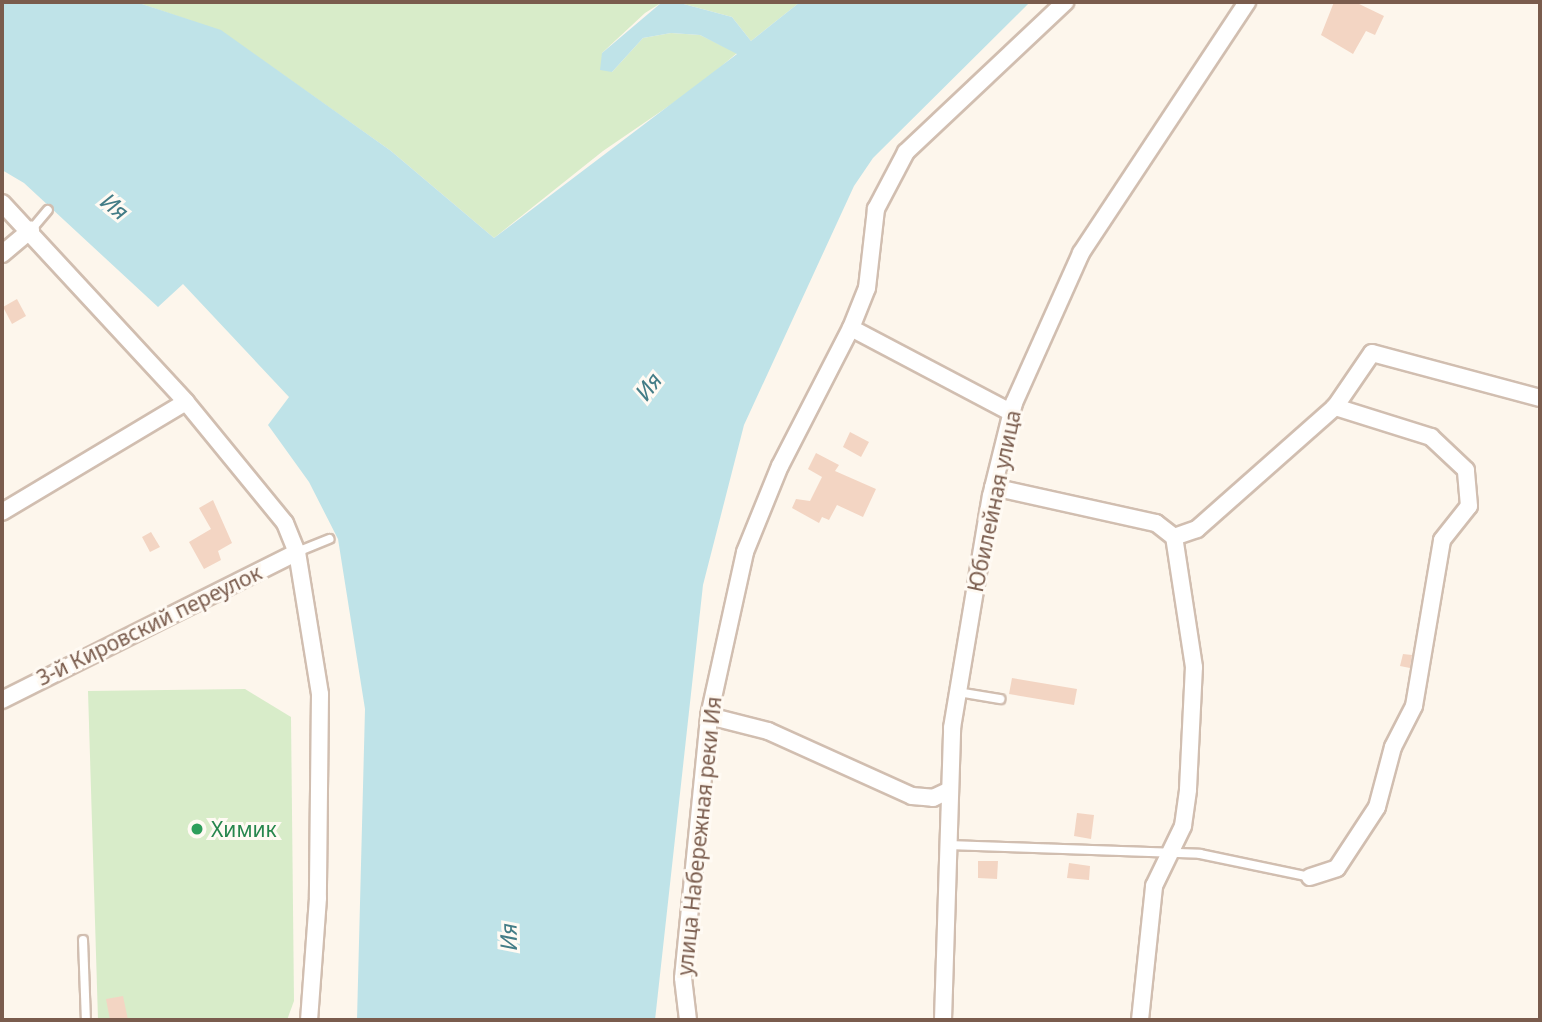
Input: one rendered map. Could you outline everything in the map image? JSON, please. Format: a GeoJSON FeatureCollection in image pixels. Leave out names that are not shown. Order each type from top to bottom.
{"type":"FeatureCollection","features":[{"type":"Feature","properties":{"kind":"street","name":"улица Набережная реки Ия"},"geometry":{"type":"LineString","coordinates":[[688,1020],[683,978],[709,716],[745,552],[780,466],[851,328],[867,288],[876,209],[906,152],[1065,2]]}},
{"type":"Feature","properties":{"kind":"street","name":"Юбилейная улица"},"geometry":{"type":"LineString","coordinates":[[943,1020],[947,975],[948,791],[958,692],[993,487],[1012,413],[1041,335],[1082,253],[1247,2]]}},
{"type":"Feature","properties":{"kind":"street"},"geometry":{"type":"LineString","coordinates":[[2,203],[31,230],[187,402],[285,523],[297,552],[320,694],[318,898],[309,1020]]}},
{"type":"Feature","properties":{"kind":"street"},"geometry":{"type":"LineString","coordinates":[[2,254],[31,230]]}},
{"type":"Feature","properties":{"kind":"street"},"geometry":{"type":"LineString","coordinates":[[851,328],[1012,413]]}},
{"type":"Feature","properties":{"kind":"street"},"geometry":{"type":"LineString","coordinates":[[1174,537],[1197,529],[1335,407],[1372,354],[1540,397]]}},
{"type":"Feature","properties":{"kind":"street"},"geometry":{"type":"LineString","coordinates":[[2,512],[187,402]]}},
{"type":"Feature","properties":{"kind":"street"},"geometry":{"type":"LineString","coordinates":[[1310,877],[1337,868],[1377,807],[1393,747],[1414,706],[1441,540],[1469,506],[1466,470],[1431,437],[1335,407]]}},
{"type":"Feature","properties":{"kind":"street"},"geometry":{"type":"LineString","coordinates":[[993,487],[1156,523],[1174,537],[1195,687],[1186,817],[1154,886],[1140,1020]]}},
{"type":"Feature","properties":{"kind":"street","name":"3-й Кировский переулок"},"geometry":{"type":"LineString","coordinates":[[2,700],[297,552]]}},
{"type":"Feature","properties":{"kind":"street"},"geometry":{"type":"LineString","coordinates":[[709,716],[768,731],[912,796],[933,798],[948,791]]}},
{"type":"Feature","properties":{"kind":"street"},"geometry":{"type":"LineString","coordinates":[[934,1020],[947,975]]}},
{"type":"Feature","properties":{"kind":"lane"},"geometry":{"type":"LineString","coordinates":[[31,230],[48,210]]}},
{"type":"Feature","properties":{"kind":"lane"},"geometry":{"type":"LineString","coordinates":[[297,552],[330,539]]}},
{"type":"Feature","properties":{"kind":"lane"},"geometry":{"type":"LineString","coordinates":[[958,692],[1000,699]]}},
{"type":"Feature","properties":{"kind":"lane"},"geometry":{"type":"LineString","coordinates":[[948,845],[1170,852],[1214,856],[1310,877]]}},
{"type":"Feature","properties":{"kind":"lane"},"geometry":{"type":"LineString","coordinates":[[83,940],[86,1020]]}},
{"type":"Feature","properties":{"kind":"green space"},"geometry":{"type":"Polygon","coordinates":[[[136,2],[800,2],[751,41],[732,17],[680,3],[661,3],[645,13],[602,53],[612,72],[643,38],[671,33],[700,35],[737,53],[698,86],[603,151],[494,238],[391,151],[221,31],[136,2]]]}},
{"type":"Feature","properties":{"kind":"green space","name":"Химик"},"geometry":{"type":"Polygon","coordinates":[[[245,689],[291,717],[294,1001],[287,1020],[98,1020],[88,691],[245,689]]]}},
{"type":"Feature","properties":{"kind":"water","name":"Ия"},"geometry":{"type":"Polygon","coordinates":[[[2,2],[136,2],[221,30],[391,151],[494,238],[737,54],[700,35],[671,33],[643,38],[612,72],[600,70],[602,53],[661,3],[680,3],[732,17],[751,41],[800,2],[1030,2],[873,158],[854,186],[744,425],[703,585],[655,1020],[357,1020],[365,709],[338,539],[309,482],[268,425],[289,397],[183,284],[158,307],[24,183],[2,170],[2,2]]]}},
{"type":"Feature","properties":{"kind":"building"},"geometry":{"type":"Polygon","coordinates":[[[1334,2],[1355,2],[1384,16],[1375,35],[1366,31],[1353,54],[1321,35],[1334,2]]]}},
{"type":"Feature","properties":{"kind":"building"},"geometry":{"type":"Polygon","coordinates":[[[17,299],[26,316],[12,324],[3,307],[17,299]]]}},
{"type":"Feature","properties":{"kind":"building"},"geometry":{"type":"Polygon","coordinates":[[[850,432],[869,442],[861,457],[843,447],[850,432]]]}},
{"type":"Feature","properties":{"kind":"building"},"geometry":{"type":"Polygon","coordinates":[[[816,453],[839,465],[835,471],[876,489],[863,517],[837,505],[829,520],[822,517],[819,523],[792,508],[796,499],[810,501],[822,477],[808,469],[816,453]]]}},
{"type":"Feature","properties":{"kind":"building"},"geometry":{"type":"Polygon","coordinates":[[[213,500],[232,543],[218,551],[221,560],[204,569],[189,542],[211,529],[199,508],[213,500]]]}},
{"type":"Feature","properties":{"kind":"building"},"geometry":{"type":"Polygon","coordinates":[[[151,532],[160,547],[150,552],[142,537],[151,532]]]}},
{"type":"Feature","properties":{"kind":"building"},"geometry":{"type":"Polygon","coordinates":[[[1403,654],[1412,655],[1410,668],[1400,666],[1403,654]]]}},
{"type":"Feature","properties":{"kind":"building"},"geometry":{"type":"Polygon","coordinates":[[[1012,678],[1077,689],[1074,705],[1009,694],[1012,678]]]}},
{"type":"Feature","properties":{"kind":"building"},"geometry":{"type":"Polygon","coordinates":[[[1077,813],[1094,815],[1091,839],[1074,836],[1077,813]]]}},
{"type":"Feature","properties":{"kind":"building"},"geometry":{"type":"Polygon","coordinates":[[[978,861],[998,861],[997,879],[978,878],[978,861]]]}},
{"type":"Feature","properties":{"kind":"building"},"geometry":{"type":"Polygon","coordinates":[[[1069,863],[1090,866],[1089,880],[1067,878],[1069,863]]]}},
{"type":"Feature","properties":{"kind":"building"},"geometry":{"type":"Polygon","coordinates":[[[123,996],[128,1020],[110,1020],[106,999],[123,996]]]}},
{"type":"Feature","properties":{"kind":"place","name":"Химик"},"geometry":{"type":"Point","coordinates":[197,829]}}]}
